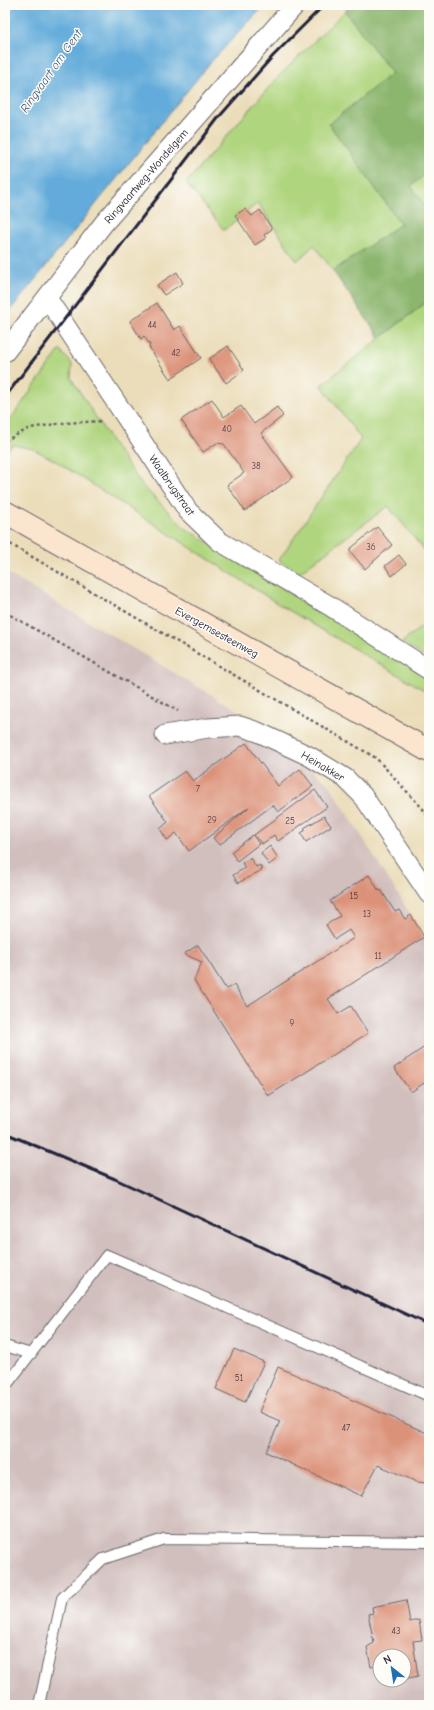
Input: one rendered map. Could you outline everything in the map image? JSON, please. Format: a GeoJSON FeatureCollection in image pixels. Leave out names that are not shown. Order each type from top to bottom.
{"type":"FeatureCollection","features":[{"type":"Feature","properties":{"kind":"main road","name":"Evergemsesteenweg"},"geometry":{"type":"LineString","coordinates":[[5,512],[429,751]]}},
{"type":"Feature","properties":{"kind":"street","name":"Ringvaartweg-Wondelgem"},"geometry":{"type":"LineString","coordinates":[[5,352],[104,224],[295,5]]}},
{"type":"Feature","properties":{"kind":"street","name":"Waalbrugstraat"},"geometry":{"type":"LineString","coordinates":[[47,298],[188,511],[219,540],[330,606],[429,670]]}},
{"type":"Feature","properties":{"kind":"street","name":"Heinakker"},"geometry":{"type":"LineString","coordinates":[[165,735],[208,728],[240,726],[258,732],[310,756],[345,778],[363,796],[429,894]]}},
{"type":"Feature","properties":{"kind":"lane"},"geometry":{"type":"LineString","coordinates":[[5,1387],[107,1255],[429,1396]]}},
{"type":"Feature","properties":{"kind":"lane"},"geometry":{"type":"LineString","coordinates":[[5,1346],[30,1354]]}},
{"type":"Feature","properties":{"kind":"lane"},"geometry":{"type":"LineString","coordinates":[[39,1705],[62,1598],[103,1559],[164,1539],[429,1542]]}},
{"type":"Feature","properties":{"kind":"path"},"geometry":{"type":"LineString","coordinates":[[5,441],[30,428],[63,423],[127,420]]}},
{"type":"Feature","properties":{"kind":"path"},"geometry":{"type":"LineString","coordinates":[[5,541],[376,758],[423,808],[429,818]]}},
{"type":"Feature","properties":{"kind":"path"},"geometry":{"type":"LineString","coordinates":[[5,612],[208,728]]}},
{"type":"Feature","properties":{"kind":"shaded area"},"geometry":{"type":"Polygon","coordinates":[[[5,572],[240,712],[329,784],[429,944],[429,1705],[5,1705],[5,572]]]}},
{"type":"Feature","properties":{"kind":"green space"},"geometry":{"type":"Polygon","coordinates":[[[352,5],[429,5],[429,171],[411,186],[429,211],[429,300],[380,338],[333,271],[401,224],[329,124],[392,73],[345,11],[352,5]]]}},
{"type":"Feature","properties":{"kind":"green space"},"geometry":{"type":"Polygon","coordinates":[[[345,11],[392,73],[329,124],[401,224],[333,271],[314,245],[297,261],[258,203],[224,230],[186,183],[276,79],[345,11]]]}},
{"type":"Feature","properties":{"kind":"green space"},"geometry":{"type":"Polygon","coordinates":[[[429,171],[429,211],[411,186],[429,171]]]}},
{"type":"Feature","properties":{"kind":"green space"},"geometry":{"type":"Polygon","coordinates":[[[429,300],[429,556],[388,506],[297,574],[279,560],[361,439],[321,385],[429,300]]]}},
{"type":"Feature","properties":{"kind":"green space"},"geometry":{"type":"Polygon","coordinates":[[[60,350],[72,364],[71,378],[115,447],[142,485],[185,528],[429,678],[429,693],[280,605],[54,460],[33,449],[13,445],[5,452],[5,427],[60,350]]]}},
{"type":"Feature","properties":{"kind":"green space"},"geometry":{"type":"Polygon","coordinates":[[[429,621],[429,660],[402,642],[429,621]]]}},
{"type":"Feature","properties":{"kind":"water","name":"Ringvaart om Gent"},"geometry":{"type":"Polygon","coordinates":[[[5,5],[265,5],[209,64],[5,317],[5,5]]]}},
{"type":"Feature","properties":{"kind":"building"},"geometry":{"type":"Polygon","coordinates":[[[245,209],[252,216],[260,210],[272,229],[264,235],[266,238],[255,245],[235,215],[245,209]]]}},
{"type":"Feature","properties":{"kind":"building"},"geometry":{"type":"Polygon","coordinates":[[[177,272],[183,283],[164,295],[157,285],[177,272]]]}},
{"type":"Feature","properties":{"kind":"building"},"geometry":{"type":"Polygon","coordinates":[[[157,303],[174,330],[180,326],[201,358],[170,379],[149,347],[150,345],[144,336],[141,339],[130,321],[157,303]]]}},
{"type":"Feature","properties":{"kind":"building"},"geometry":{"type":"Polygon","coordinates":[[[228,346],[244,370],[226,383],[209,359],[228,346]]]}},
{"type":"Feature","properties":{"kind":"building"},"geometry":{"type":"Polygon","coordinates":[[[212,399],[224,417],[241,406],[254,424],[277,407],[283,416],[261,433],[293,477],[245,511],[227,485],[244,473],[224,444],[217,443],[203,452],[181,420],[212,399]]]}},
{"type":"Feature","properties":{"kind":"building"},"geometry":{"type":"Polygon","coordinates":[[[377,527],[392,545],[365,569],[349,550],[377,527]]]}},
{"type":"Feature","properties":{"kind":"building"},"geometry":{"type":"Polygon","coordinates":[[[399,555],[406,564],[392,576],[385,566],[399,555]]]}},
{"type":"Feature","properties":{"kind":"building"},"geometry":{"type":"Polygon","coordinates":[[[246,743],[278,786],[300,769],[313,786],[278,812],[273,805],[219,845],[213,838],[249,807],[189,851],[176,833],[167,840],[160,829],[168,822],[149,796],[185,771],[193,781],[246,743]]]}},
{"type":"Feature","properties":{"kind":"building"},"geometry":{"type":"Polygon","coordinates":[[[315,790],[327,807],[278,841],[274,835],[262,844],[254,835],[315,790]]]}},
{"type":"Feature","properties":{"kind":"building"},"geometry":{"type":"Polygon","coordinates":[[[324,816],[331,826],[306,842],[301,833],[306,830],[304,828],[324,816]]]}},
{"type":"Feature","properties":{"kind":"building"},"geometry":{"type":"Polygon","coordinates":[[[253,835],[259,844],[237,861],[231,852],[253,835]]]}},
{"type":"Feature","properties":{"kind":"building"},"geometry":{"type":"Polygon","coordinates":[[[270,846],[278,858],[269,865],[261,853],[270,846]]]}},
{"type":"Feature","properties":{"kind":"building"},"geometry":{"type":"Polygon","coordinates":[[[250,858],[256,867],[260,865],[262,870],[238,883],[233,875],[245,868],[242,863],[250,858]]]}},
{"type":"Feature","properties":{"kind":"building"},"geometry":{"type":"Polygon","coordinates":[[[369,875],[395,912],[399,910],[405,919],[411,915],[424,937],[328,999],[338,1014],[351,1006],[368,1033],[268,1096],[194,980],[202,962],[184,954],[198,945],[226,989],[234,985],[247,1006],[354,938],[349,930],[335,939],[326,925],[340,916],[330,901],[369,875]]]}},
{"type":"Feature","properties":{"kind":"building"},"geometry":{"type":"Polygon","coordinates":[[[429,1044],[429,1091],[424,1083],[411,1092],[394,1068],[429,1044]]]}},
{"type":"Feature","properties":{"kind":"building"},"geometry":{"type":"Polygon","coordinates":[[[234,1349],[264,1362],[245,1402],[216,1389],[234,1349]]]}},
{"type":"Feature","properties":{"kind":"building"},"geometry":{"type":"Polygon","coordinates":[[[278,1367],[429,1434],[429,1483],[417,1482],[378,1465],[361,1496],[266,1452],[280,1421],[259,1412],[278,1367]]]}},
{"type":"Feature","properties":{"kind":"building"},"geometry":{"type":"Polygon","coordinates":[[[406,1600],[410,1622],[419,1620],[422,1640],[413,1641],[418,1676],[412,1677],[412,1648],[372,1648],[371,1667],[367,1647],[374,1643],[368,1614],[373,1613],[372,1607],[406,1600]]]}},
{"type":"Feature","properties":{"kind":"railway"},"geometry":{"type":"LineString","coordinates":[[5,397],[219,117],[273,56],[324,5]]}},
{"type":"Feature","properties":{"kind":"railway"},"geometry":{"type":"LineString","coordinates":[[5,1133],[115,1179],[429,1325]]}}]}
